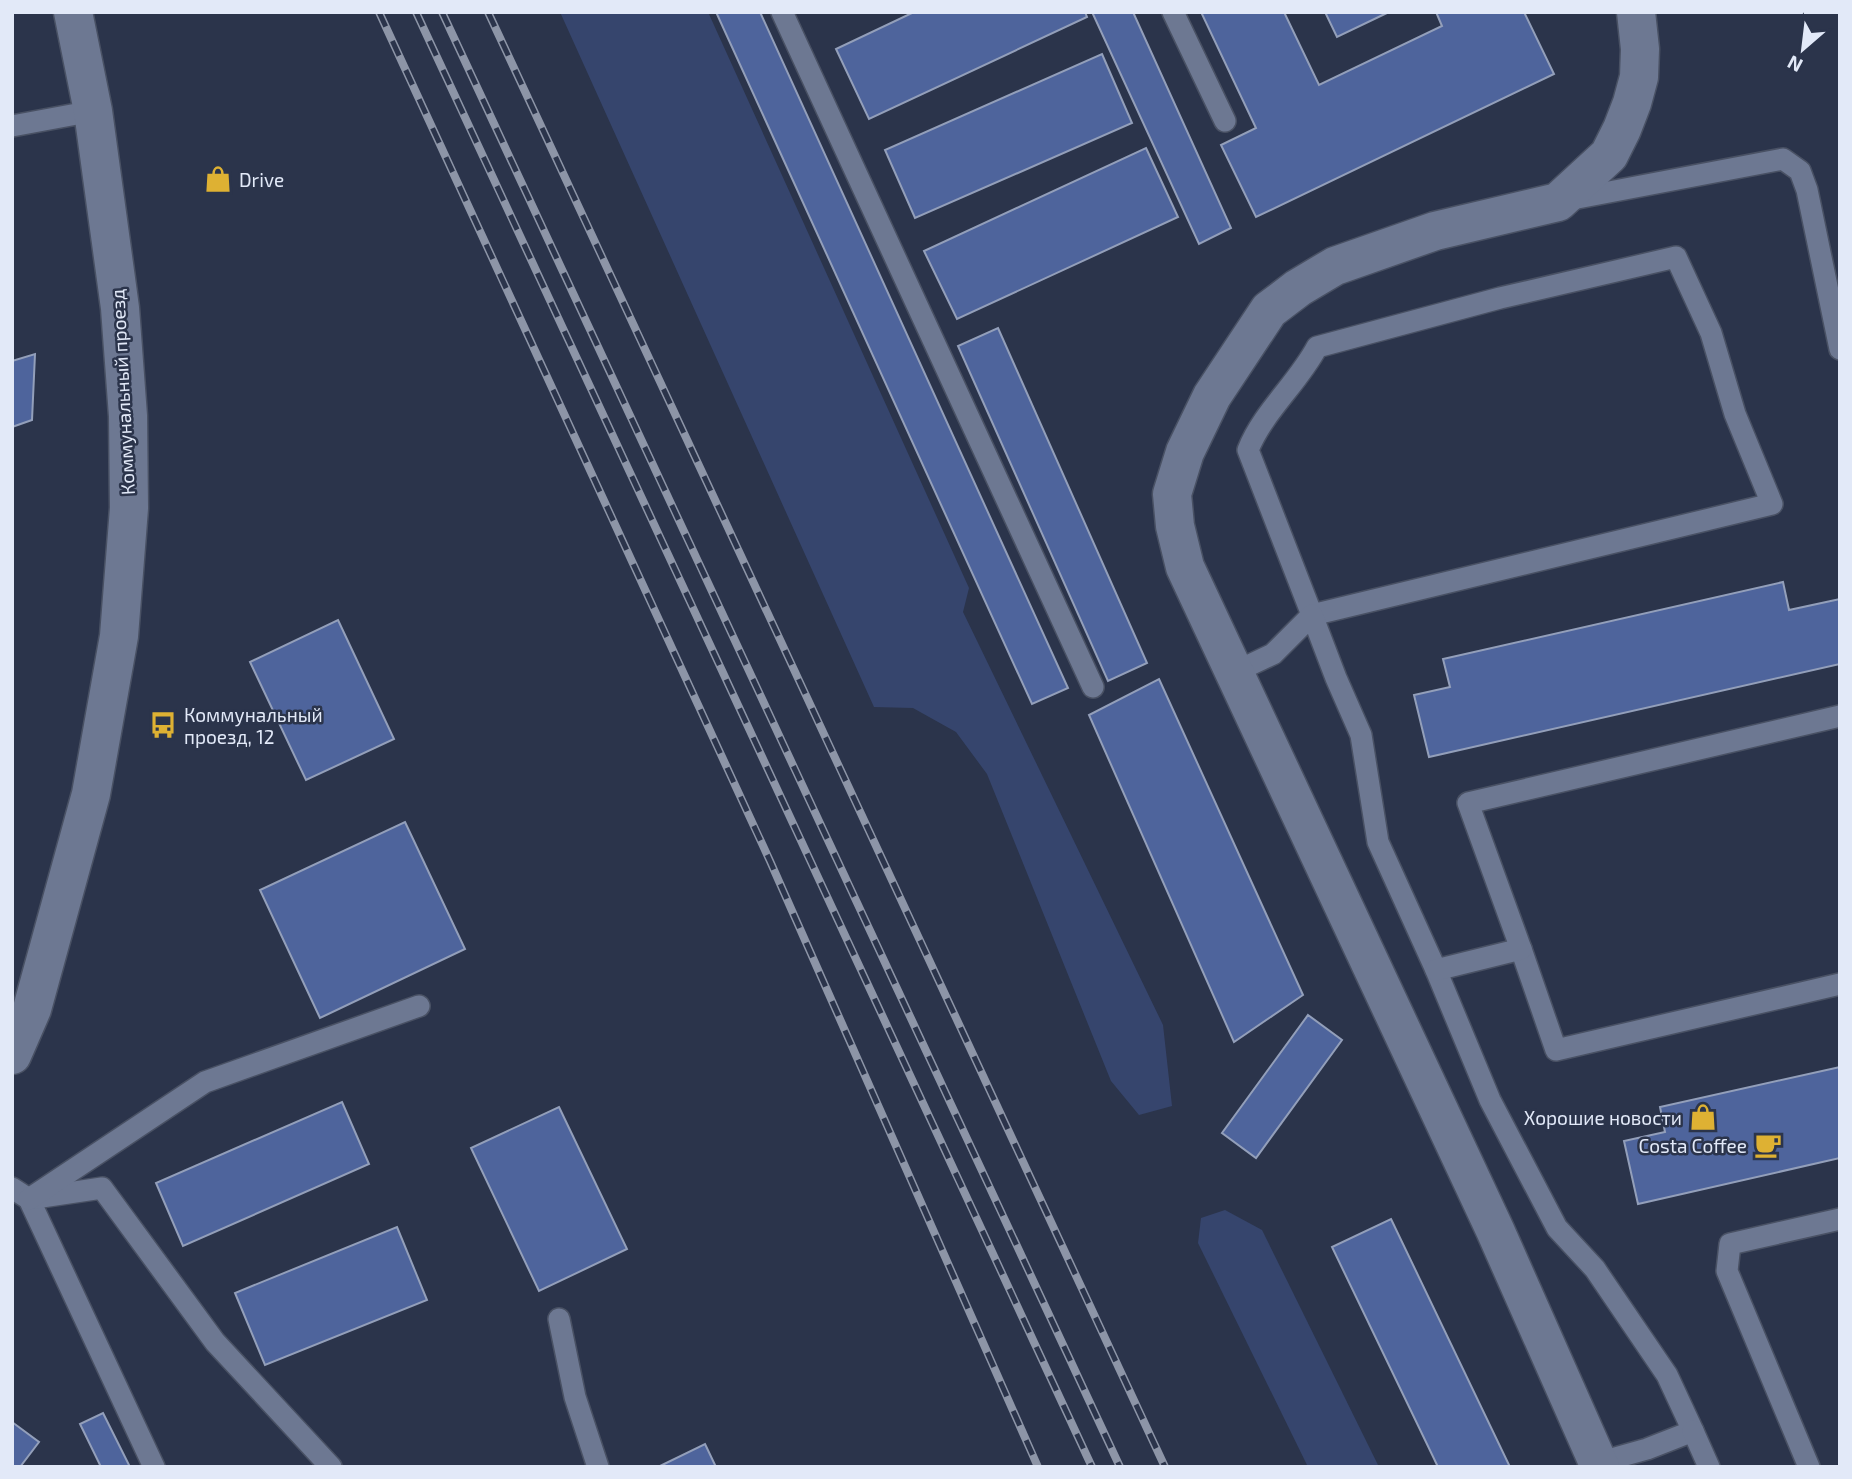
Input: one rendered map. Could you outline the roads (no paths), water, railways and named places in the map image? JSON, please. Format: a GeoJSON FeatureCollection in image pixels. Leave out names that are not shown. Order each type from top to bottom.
{"type":"FeatureCollection","features":[{"type":"Feature","properties":{"kind":"street","name":"Коммунальный проезд"},"geometry":{"type":"LineString","coordinates":[[12,1055],[32,1009],[91,794],[119,636],[128,508],[128,416],[120,308],[93,111],[72,12]]}},
{"type":"Feature","properties":{"kind":"street"},"geometry":{"type":"LineString","coordinates":[[1599,1465],[1495,1230],[1185,566],[1175,526],[1172,494],[1185,452],[1212,396],[1269,310],[1298,288],[1335,266],[1435,231],[1558,202],[1609,155],[1622,129],[1639,76],[1640,49],[1636,12]]}},
{"type":"Feature","properties":{"kind":"lane"},"geometry":{"type":"LineString","coordinates":[[782,12],[1093,687]]}},
{"type":"Feature","properties":{"kind":"lane"},"geometry":{"type":"LineString","coordinates":[[1173,12],[1225,121]]}},
{"type":"Feature","properties":{"kind":"lane"},"geometry":{"type":"LineString","coordinates":[[12,126],[93,111]]}},
{"type":"Feature","properties":{"kind":"lane"},"geometry":{"type":"LineString","coordinates":[[1558,202],[1783,159],[1800,171],[1807,190],[1840,349]]}},
{"type":"Feature","properties":{"kind":"lane"},"geometry":{"type":"LineString","coordinates":[[1235,672],[1273,654],[1312,615],[1772,504],[1735,414],[1712,333],[1676,257],[1500,298],[1317,347],[1306,367],[1254,435],[1248,450],[1312,615],[1336,678],[1362,734],[1378,842],[1436,970],[1490,1100],[1557,1228],[1595,1269],[1667,1375],[1709,1467]]}},
{"type":"Feature","properties":{"kind":"lane"},"geometry":{"type":"LineString","coordinates":[[1840,716],[1468,803],[1556,1050],[1840,984]]}},
{"type":"Feature","properties":{"kind":"lane"},"geometry":{"type":"LineString","coordinates":[[1436,970],[1521,949]]}},
{"type":"Feature","properties":{"kind":"lane"},"geometry":{"type":"LineString","coordinates":[[21,1193],[205,1082],[419,1006]]}},
{"type":"Feature","properties":{"kind":"lane"},"geometry":{"type":"LineString","coordinates":[[21,1193],[102,1188],[215,1342],[331,1467]]}},
{"type":"Feature","properties":{"kind":"lane"},"geometry":{"type":"LineString","coordinates":[[21,1193],[154,1467]]}},
{"type":"Feature","properties":{"kind":"lane"},"geometry":{"type":"LineString","coordinates":[[1809,1467],[1727,1271],[1730,1244],[1840,1219]]}},
{"type":"Feature","properties":{"kind":"lane"},"geometry":{"type":"LineString","coordinates":[[559,1320],[575,1397],[598,1467]]}},
{"type":"Feature","properties":{"kind":"lane"},"geometry":{"type":"LineString","coordinates":[[1599,1465],[1693,1431]]}},
{"type":"Feature","properties":{"kind":"railway"},"geometry":{"type":"LineString","coordinates":[[379,12],[770,861],[1038,1467]]}},
{"type":"Feature","properties":{"kind":"railway"},"geometry":{"type":"LineString","coordinates":[[416,12],[1092,1467]]}},
{"type":"Feature","properties":{"kind":"railway"},"geometry":{"type":"LineString","coordinates":[[442,12],[1120,1467]]}},
{"type":"Feature","properties":{"kind":"railway"},"geometry":{"type":"LineString","coordinates":[[488,12],[1165,1467]]}},
{"type":"Feature","properties":{"kind":"place","name":"Drive"},"geometry":{"type":"Point","coordinates":[218,179]}},
{"type":"Feature","properties":{"kind":"place","name":"Коммунальный проезд, 12"},"geometry":{"type":"Point","coordinates":[163,725]}},
{"type":"Feature","properties":{"kind":"place","name":"Хорошие новости"},"geometry":{"type":"Point","coordinates":[1703,1117]}},
{"type":"Feature","properties":{"kind":"place","name":"Costa Coffee"},"geometry":{"type":"Point","coordinates":[1768,1145]}}]}
